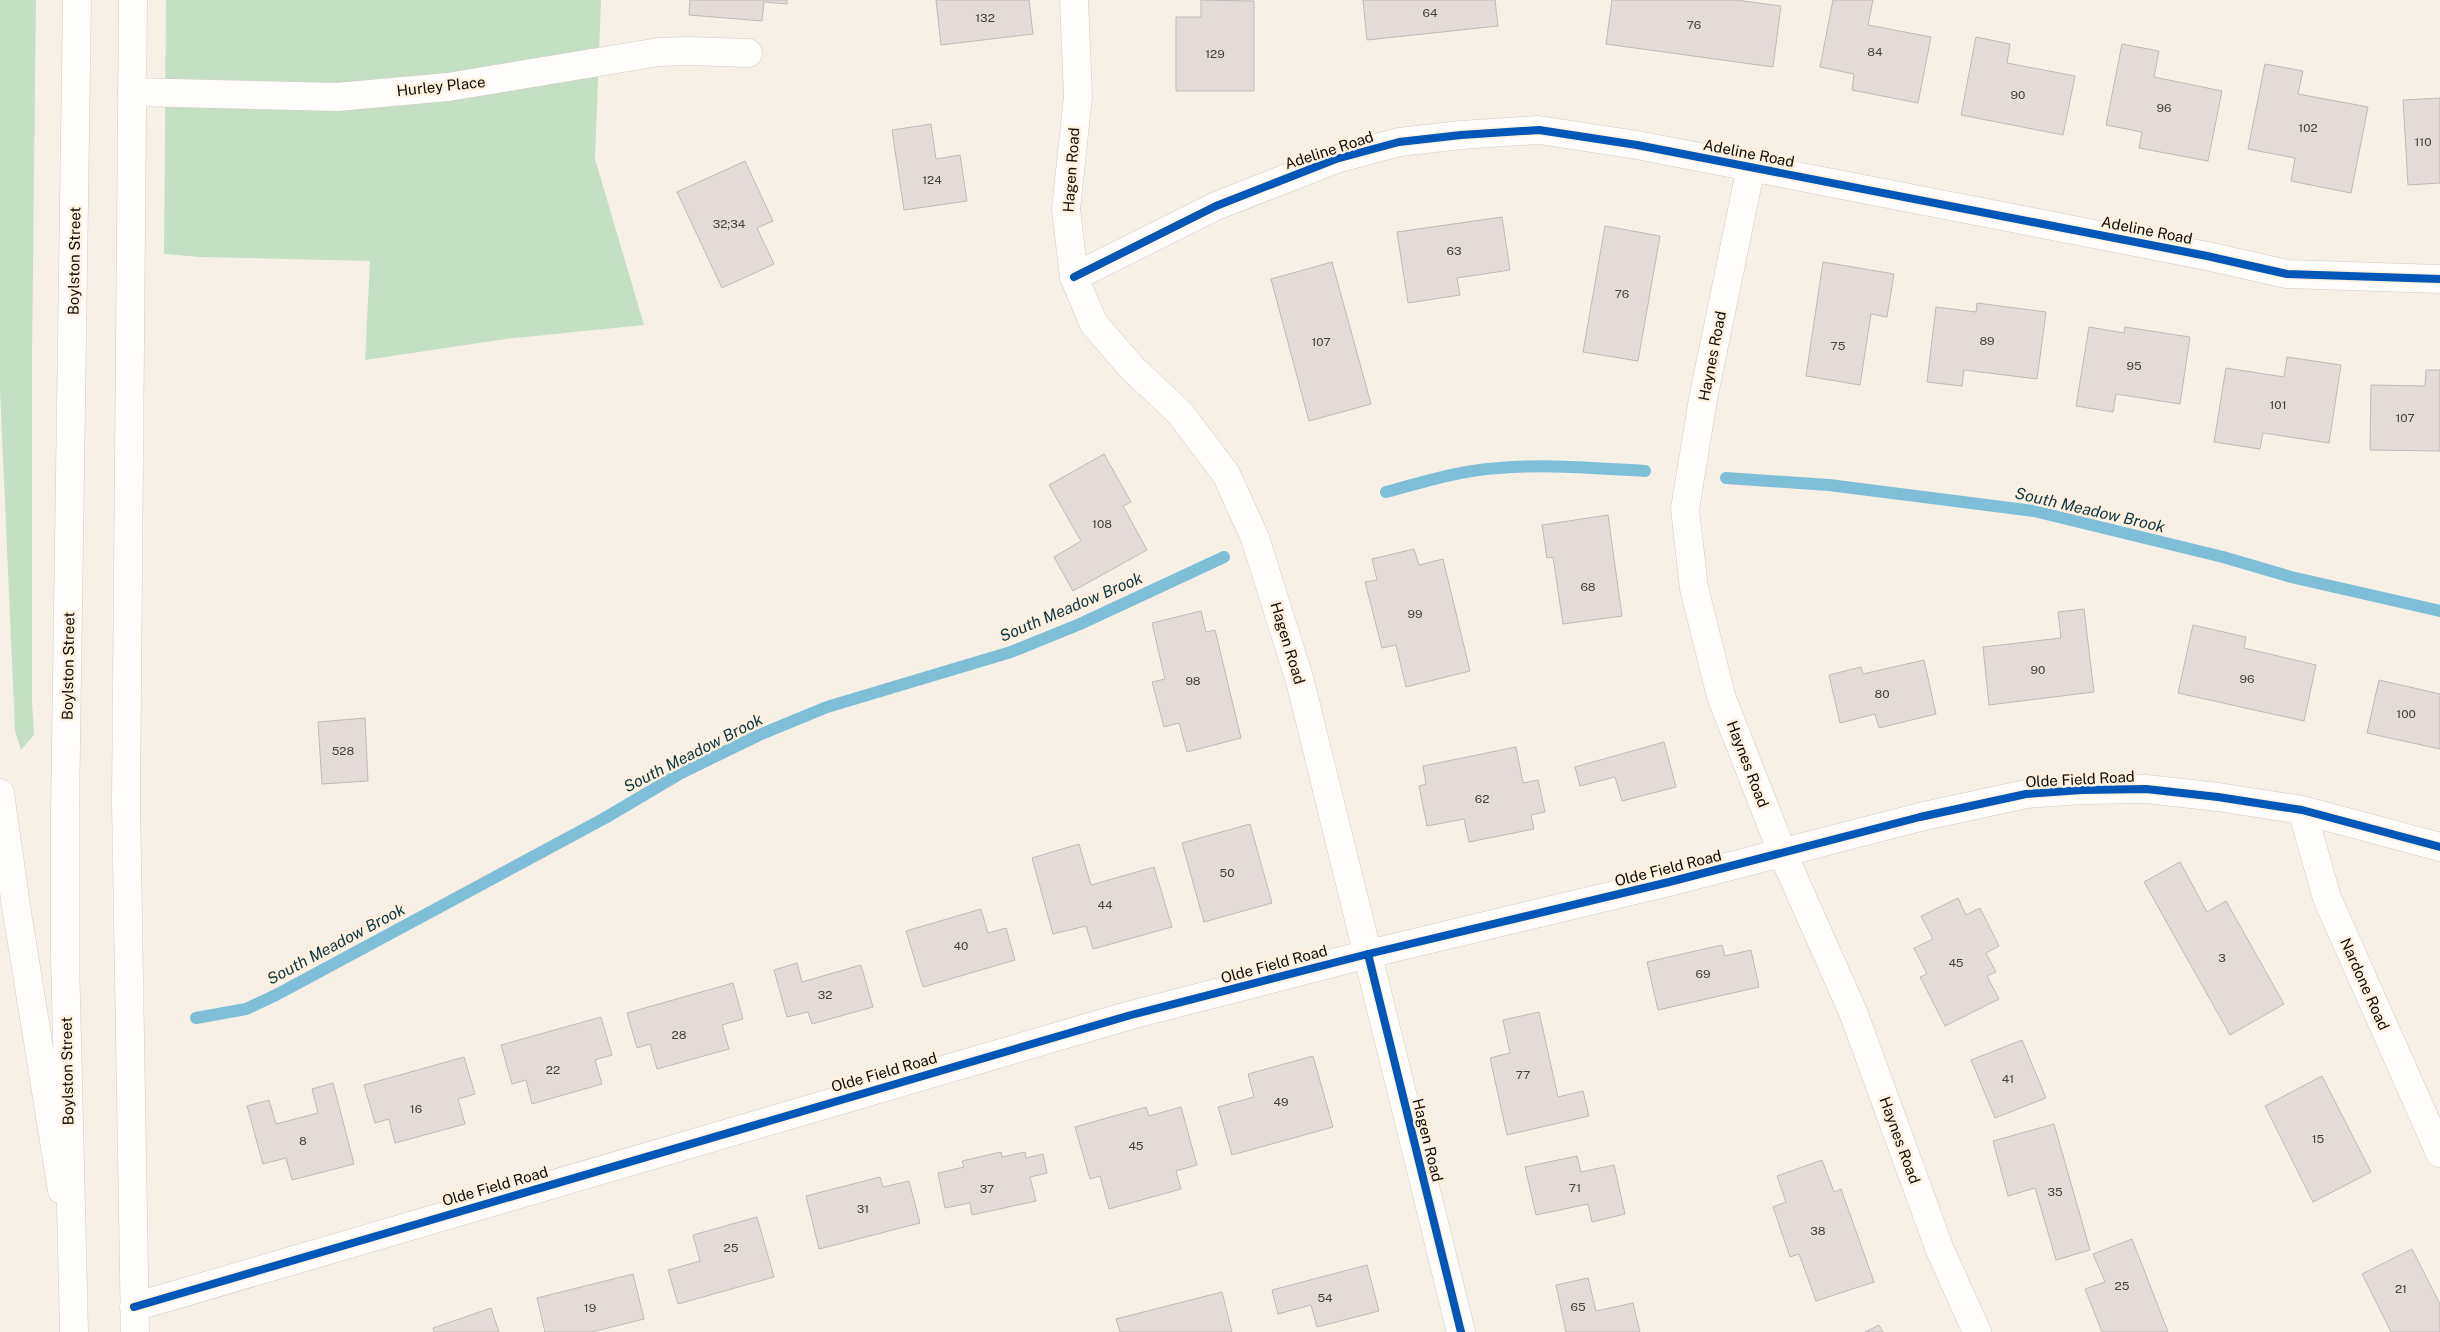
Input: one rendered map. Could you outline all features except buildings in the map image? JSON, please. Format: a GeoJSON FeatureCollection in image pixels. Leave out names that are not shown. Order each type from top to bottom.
{"type":"FeatureCollection","features":[{"type":"Feature","properties":{"kind":"main road","name":"Boylston Street"},"geometry":{"type":"LineString","coordinates":[[74,1332],[65,956],[65,812],[76,0]]}},
{"type":"Feature","properties":{"kind":"main road"},"geometry":{"type":"LineString","coordinates":[[133,0],[126,811],[134,1320]]}},
{"type":"Feature","properties":{"kind":"main road","name":"Hagen Road"},"geometry":{"type":"LineString","coordinates":[[1074,0],[1078,96],[1066,210],[1074,277],[1094,324],[1133,369],[1180,413],[1226,474],[1255,538],[1300,681],[1462,1332]]}},
{"type":"Feature","properties":{"kind":"main road","name":"Hurley Place"},"geometry":{"type":"LineString","coordinates":[[132,92],[337,97],[448,87],[659,52],[748,53]]}},
{"type":"Feature","properties":{"kind":"main road","name":"Adeline Road"},"geometry":{"type":"LineString","coordinates":[[1074,277],[1216,206],[1336,159],[1399,142],[1461,135],[1538,130],[1637,145],[2207,256],[2287,274],[2440,279]]}},
{"type":"Feature","properties":{"kind":"main road","name":"Haynes Road"},"geometry":{"type":"LineString","coordinates":[[1751,168],[1703,399],[1685,509],[1694,588],[1721,696],[1782,852],[1853,1012],[1940,1250],[1977,1332]]}},
{"type":"Feature","properties":{"kind":"main road","name":"Olde Field Road"},"geometry":{"type":"LineString","coordinates":[[134,1320],[1044,1039],[1368,954],[1669,882],[1920,817],[2026,794],[2146,789],[2218,797],[2302,810],[2440,847]]}},
{"type":"Feature","properties":{"kind":"main road"},"geometry":{"type":"LineString","coordinates":[[0,794],[71,1245]]}},
{"type":"Feature","properties":{"kind":"main road","name":"Nardone Road"},"geometry":{"type":"LineString","coordinates":[[2302,810],[2327,898],[2440,1153]]}},
{"type":"Feature","properties":{"kind":"green space"},"geometry":{"type":"Polygon","coordinates":[[[0,0],[36,0],[32,356],[32,702],[34,735],[21,750],[15,731],[0,389],[0,0]]]}},
{"type":"Feature","properties":{"kind":"green space"},"geometry":{"type":"Polygon","coordinates":[[[166,0],[601,0],[595,159],[644,325],[506,339],[365,360],[370,261],[201,257],[164,254],[166,0]]]}},
{"type":"Feature","properties":{"kind":"waterway","name":"South Meadow Brook"},"geometry":{"type":"LineString","coordinates":[[1386,492],[1456,474],[1485,469],[1554,466],[1645,471]]}},
{"type":"Feature","properties":{"kind":"waterway","name":"South Meadow Brook"},"geometry":{"type":"LineString","coordinates":[[1726,478],[1829,485],[2034,511],[2223,557],[2291,577],[2440,611]]}},
{"type":"Feature","properties":{"kind":"waterway","name":"South Meadow Brook"},"geometry":{"type":"LineString","coordinates":[[196,1018],[246,1009],[276,995],[605,818],[681,773],[759,735],[827,707],[1011,652],[1080,624],[1224,557]]}},
{"type":"Feature","properties":{"kind":"cycle path"},"geometry":{"type":"LineString","coordinates":[[1074,277],[1216,206],[1336,159],[1399,142],[1461,135],[1539,130],[1637,145],[2207,256],[2287,274],[2440,279]]}},
{"type":"Feature","properties":{"kind":"cycle path"},"geometry":{"type":"LineString","coordinates":[[134,1307],[1131,1015],[1368,954],[1669,882],[1920,817],[2026,794],[2082,790],[2146,789],[2218,797],[2302,810],[2440,847]]}},
{"type":"Feature","properties":{"kind":"cycle path"},"geometry":{"type":"LineString","coordinates":[[1368,954],[1461,1332]]}}]}
